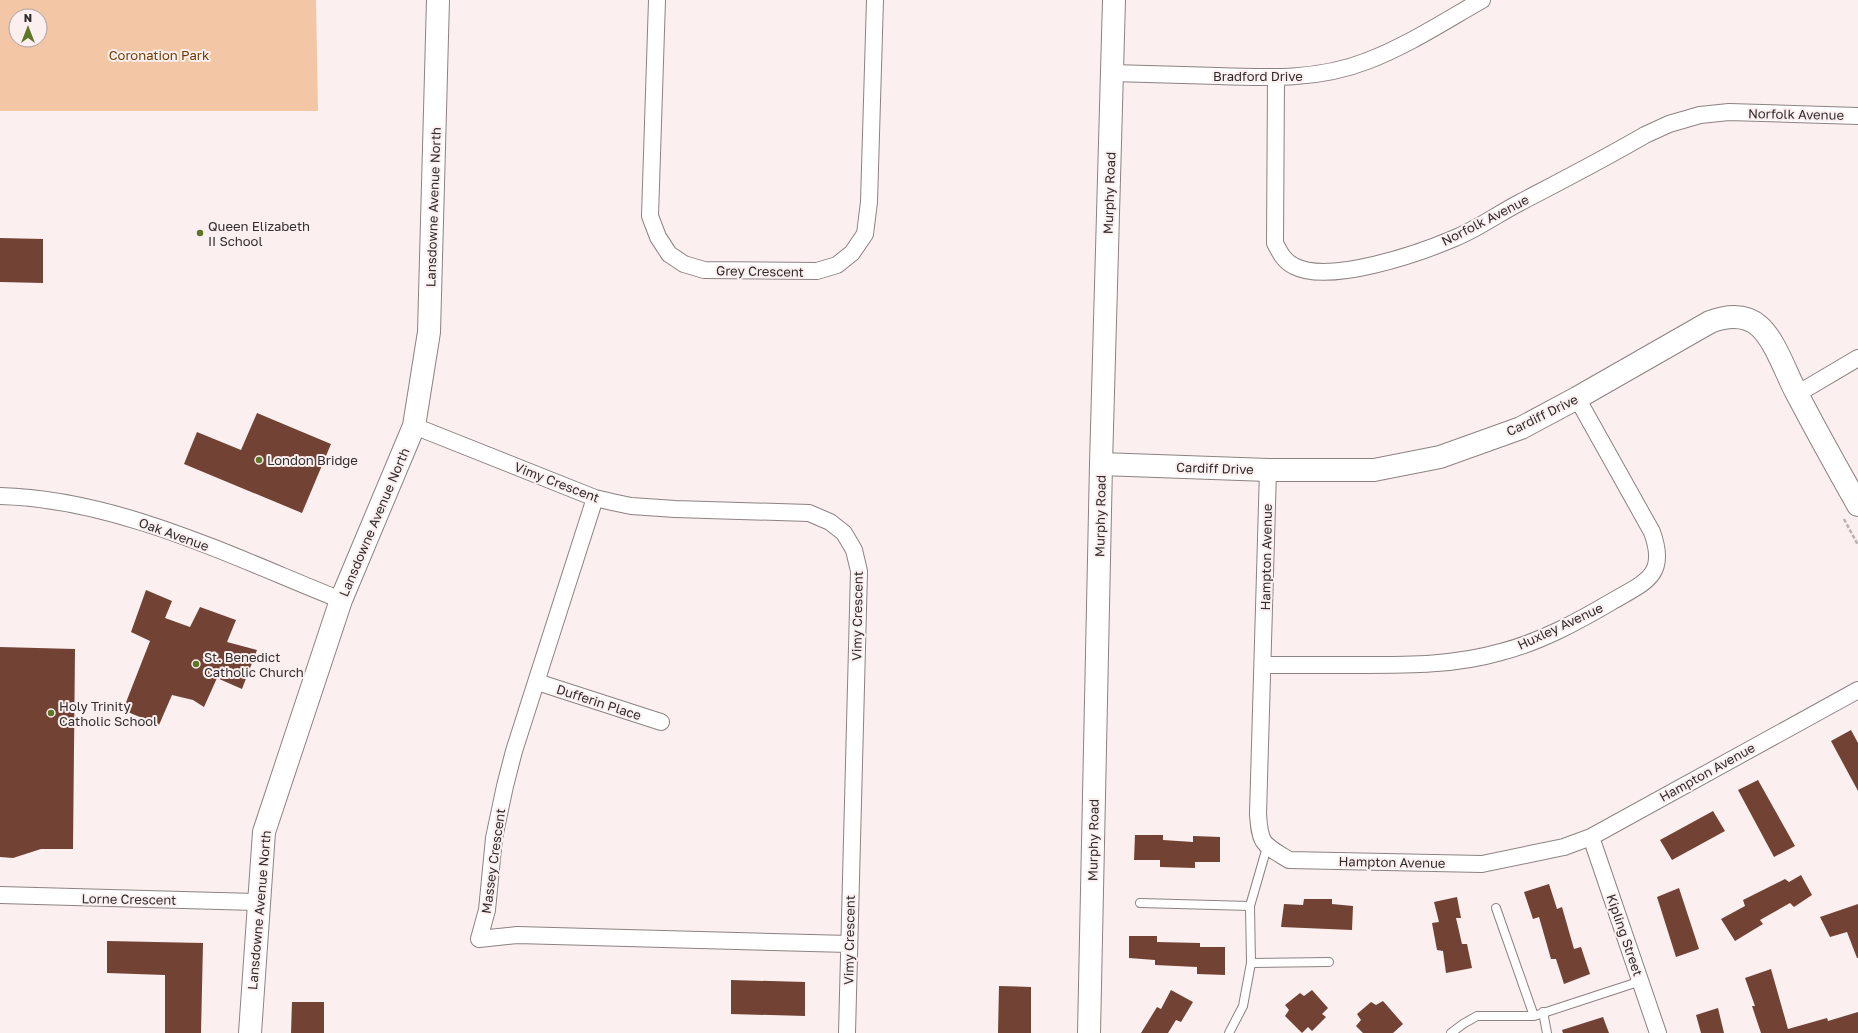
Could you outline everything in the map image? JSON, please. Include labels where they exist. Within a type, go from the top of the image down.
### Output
[{"type":"street","name":"Lansdowne Avenue North","points":[[250,1033],[264,832],[341,600],[414,426],[429,332],[438,0]]},
{"type":"street","name":"Grey Crescent","points":[[657,0],[650,216],[658,238],[669,254],[684,264],[704,270],[816,271],[837,265],[852,253],[865,234],[869,202],[875,0]]},
{"type":"street","name":"Murphy Road","points":[[1089,1033],[1101,464],[1114,0]]},
{"type":"street","name":"Bradford Drive","points":[[1112,73],[1276,78],[1307,76],[1339,70],[1367,62],[1395,49],[1482,0]]},
{"type":"street","name":"Norfolk Avenue","points":[[1276,78],[1276,243],[1282,258],[1294,266],[1313,272],[1332,271],[1364,266],[1423,250],[1457,237],[1645,135],[1669,124],[1700,115],[1729,112],[1858,116]]},
{"type":"street","name":"Cardiff Drive","points":[[1101,464],[1268,470],[1374,470],[1440,457],[1521,428],[1577,398],[1710,322],[1725,316],[1743,318],[1758,325],[1769,338],[1797,394],[1858,505]]},
{"type":"street","points":[[1797,394],[1858,358]]},
{"type":"street","name":"Huxley Avenue","points":[[1263,665],[1414,665],[1444,663],[1481,657],[1530,643],[1586,616],[1641,584],[1653,574],[1658,562],[1657,547],[1652,532],[1577,398]]},
{"type":"street","name":"Vimy Crescent","points":[[414,426],[595,498],[631,506],[809,513],[830,522],[844,533],[854,550],[859,571],[847,1033]]},
{"type":"street","name":"Hampton Avenue","points":[[1268,470],[1258,814],[1259,835],[1267,847],[1289,860],[1482,864],[1564,847],[1591,837],[1858,690]]},
{"type":"street","name":"Oak Avenue","points":[[0,496],[26,496],[91,507],[164,529],[341,600]]},
{"type":"street","name":"Massey Crescent","points":[[595,498],[514,751],[494,838],[488,910],[479,939],[517,935],[849,944]]},
{"type":"street","name":"Dufferin Place","points":[[537,682],[661,722]]},
{"type":"street","name":"Kipling Street","points":[[1591,837],[1658,1033]]},
{"type":"street","name":"Lorne Crescent","points":[[0,895],[258,902]]},
{"type":"lane","points":[[1229,1033],[1243,1006],[1251,963],[1250,906],[1267,847]]},
{"type":"lane","points":[[1140,903],[1250,906]]},
{"type":"lane","points":[[1496,908],[1534,1016]]},
{"type":"lane","points":[[1251,963],[1329,962]]},
{"type":"lane","points":[[1451,1033],[1477,1016],[1534,1016],[1641,981]]},
{"type":"lane","points":[[1543,1012],[1547,1033]]},
{"type":"green space","name":"Coronation Park","points":[[0,0],[316,0],[318,111],[0,111]]},
{"type":"building","points":[[0,238],[43,239],[43,283],[0,282]]},
{"type":"building","points":[[257,413],[331,444],[302,513],[184,464],[197,432],[241,450]]},
{"type":"building","name":"St. Benedict Catholic Church","points":[[146,590],[172,601],[165,618],[190,627],[200,607],[236,620],[227,642],[257,650],[242,689],[217,678],[204,707],[193,700],[172,695],[159,725],[123,710],[150,641],[131,632]]},
{"type":"building","points":[[0,647],[75,649],[73,849],[41,849],[13,858],[0,857]]},
{"type":"building","points":[[1851,730],[1858,743],[1858,791],[1831,741]]},
{"type":"building","points":[[1758,780],[1795,846],[1774,857],[1738,790]]},
{"type":"building","points":[[1713,811],[1725,831],[1672,860],[1660,840]]},
{"type":"building","points":[[1135,835],[1163,835],[1163,840],[1193,842],[1193,836],[1220,837],[1220,862],[1195,862],[1195,868],[1160,867],[1160,860],[1134,860]]},
{"type":"building","points":[[1801,875],[1812,895],[1794,907],[1790,903],[1760,920],[1763,924],[1735,941],[1721,919],[1745,906],[1743,900],[1785,879],[1789,882]]},
{"type":"building","points":[[1549,884],[1557,909],[1562,907],[1574,949],[1581,947],[1590,974],[1564,984],[1556,959],[1551,959],[1539,917],[1533,919],[1524,892]]},
{"type":"building","points":[[1679,888],[1699,949],[1676,957],[1657,897]]},
{"type":"building","points":[[1457,897],[1461,918],[1456,918],[1462,944],[1467,944],[1472,968],[1446,973],[1443,951],[1437,950],[1432,923],[1439,922],[1434,902]]},
{"type":"building","points":[[1304,899],[1332,899],[1332,904],[1353,906],[1352,930],[1281,927],[1284,904],[1303,905]]},
{"type":"building","points":[[1858,904],[1857,958],[1847,932],[1830,937],[1820,917]]},
{"type":"building","points":[[1129,936],[1157,936],[1157,942],[1200,943],[1200,947],[1225,947],[1225,975],[1197,974],[1197,967],[1155,965],[1155,960],[1129,958]]},
{"type":"building","points":[[107,941],[203,943],[201,1033],[165,1033],[165,975],[107,973]]},
{"type":"building","points":[[1771,969],[1788,1029],[1827,1018],[1828,1021],[1858,1012],[1858,1033],[1761,1033],[1752,1006],[1755,1006],[1745,978]]},
{"type":"building","points":[[731,980],[805,982],[805,1016],[731,1014]]},
{"type":"building","points":[[999,986],[1031,987],[1031,1033],[998,1033]]},
{"type":"building","points":[[1171,990],[1193,1002],[1181,1022],[1176,1020],[1168,1033],[1141,1033],[1157,1007],[1161,1009]]},
{"type":"building","points":[[1312,990],[1328,1008],[1322,1014],[1326,1017],[1312,1031],[1308,1027],[1302,1033],[1285,1016],[1289,1010],[1285,1005],[1300,993],[1304,996]]},
{"type":"building","points":[[1383,1001],[1403,1024],[1393,1033],[1363,1033],[1356,1026],[1361,1020],[1357,1014],[1371,1002],[1376,1005]]},
{"type":"building","points":[[292,1002],[324,1002],[324,1033],[291,1033]]},
{"type":"building","points":[[1718,1008],[1724,1033],[1701,1033],[1696,1015]]},
{"type":"building","points":[[1603,1017],[1609,1033],[1563,1033],[1562,1030]]},
{"type":"place","name":"Queen Elizabeth II School","points":[[200,233]]},
{"type":"place","name":"London Bridge","points":[[259,460]]},
{"type":"place","name":"St. Benedict Catholic Church","points":[[196,664]]},
{"type":"place","name":"Holy Trinity Catholic School","points":[[51,713]]}]
